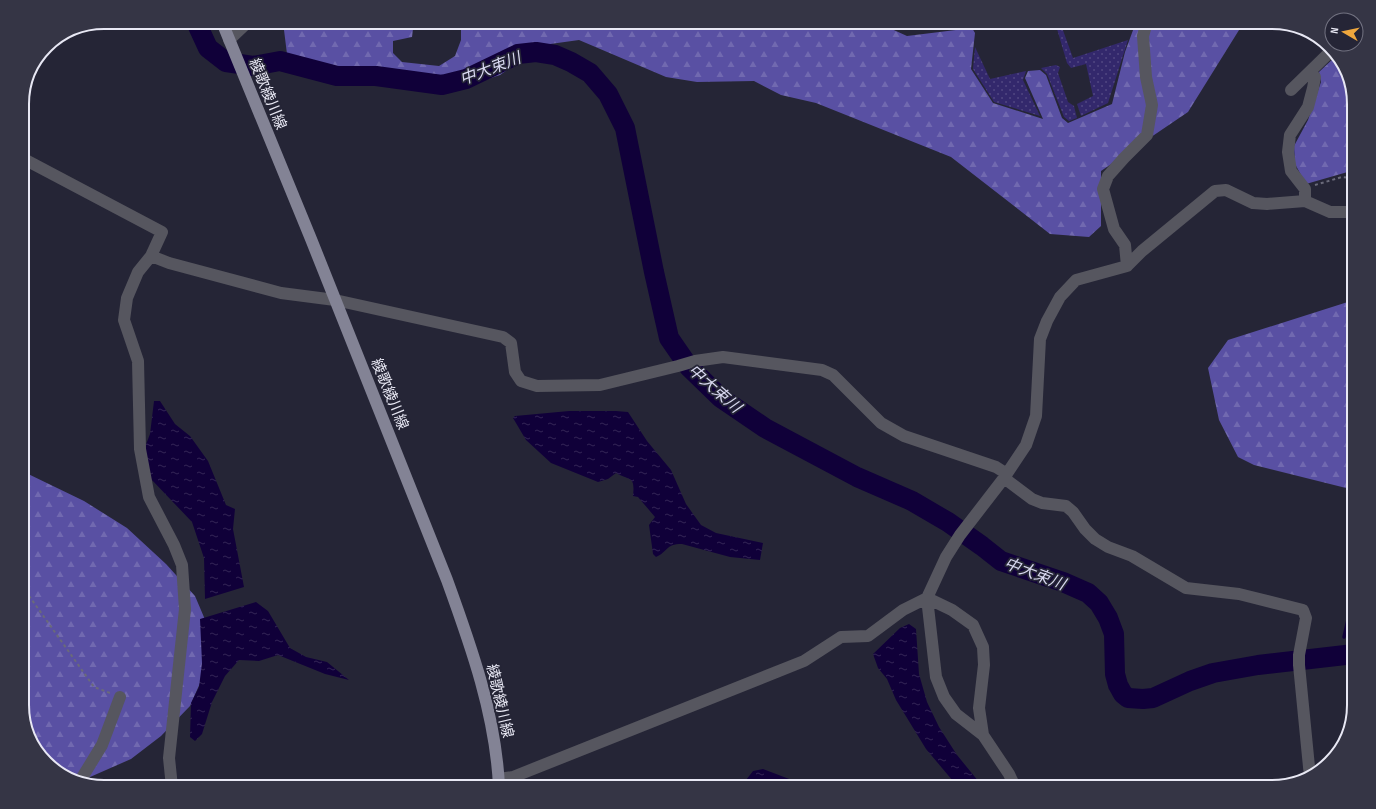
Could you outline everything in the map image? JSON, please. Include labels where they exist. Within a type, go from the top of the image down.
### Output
[{"type":"main road","name":"綾歌綾川線","points":[[225,29],[447,580],[468,638],[485,698],[499,780]]},
{"type":"street","points":[[229,40],[241,29]]},
{"type":"street","points":[[1127,266],[1125,245],[1114,229],[1103,189],[1108,176],[1146,135],[1152,105],[1146,77],[1143,36],[1145,29]]},
{"type":"street","points":[[1291,90],[1328,54]]},
{"type":"street","points":[[1310,73],[1315,78],[1308,107],[1290,135],[1288,152],[1291,171],[1305,195],[1330,212],[1347,212]]},
{"type":"street","points":[[29,162],[162,232],[151,256],[138,272],[127,298],[124,320],[138,361],[140,449],[149,497],[174,545],[182,565],[185,591],[185,609],[169,758],[171,780]]},
{"type":"street","points":[[1011,780],[983,735],[956,714],[944,697],[936,677],[927,598],[946,557],[960,535],[1005,476],[1026,445],[1036,416],[1040,339],[1047,321],[1060,297],[1076,280],[1127,266],[1142,251],[1215,191],[1226,190],[1253,203],[1267,204],[1305,195]]},
{"type":"street","points":[[151,256],[169,263],[282,293],[335,300],[503,337],[511,343],[514,372],[521,381],[537,386],[600,386],[695,361],[723,357],[822,370],[833,375],[881,423],[904,436],[996,467],[1032,499],[1042,503],[1066,506],[1073,512],[1085,529],[1096,539],[1108,547],[1132,556],[1186,588],[1239,594],[1303,610],[1306,618],[1299,660],[1309,770]]},
{"type":"street","points":[[506,780],[804,661],[841,637],[868,636],[903,610],[927,598]]},
{"type":"street","points":[[927,598],[952,610],[973,625],[983,647],[984,665],[979,708],[983,735]]},
{"type":"street","points":[[82,776],[102,745],[120,697]]},
{"type":"path","points":[[1305,195],[1342,177],[1347,177]]},
{"type":"path","points":[[29,596],[94,687],[120,697]]},
{"type":"shaded area","points":[[1057,29],[1063,29],[1073,58],[1128,40],[1108,103],[1081,116],[1077,104],[1093,96],[1086,64],[1071,68],[1067,63]]},
{"type":"shaded area","points":[[975,47],[990,79],[1026,71],[1023,80],[1040,116],[994,102],[973,69]]},
{"type":"shaded area","points":[[1056,65],[1060,67],[1058,73],[1068,102],[1074,106],[1077,118],[1069,121],[1064,117],[1047,74],[1041,68]]},
{"type":"green space","points":[[284,29],[413,29],[412,37],[393,41],[393,53],[402,62],[439,66],[455,56],[461,40],[461,29],[892,29],[907,36],[973,29],[975,33],[971,69],[993,103],[1043,119],[1025,78],[1028,71],[1040,70],[1046,75],[1062,118],[1068,123],[1112,104],[1125,52],[1133,29],[1240,29],[1188,112],[1101,171],[1101,226],[1089,237],[1050,234],[951,157],[816,103],[781,95],[754,81],[697,82],[666,77],[579,40],[543,45],[500,75],[460,88],[371,71],[336,71],[287,54]]},
{"type":"green space","points":[[1332,60],[1341,75],[1346,89],[1347,172],[1306,184],[1295,164],[1294,146],[1308,120],[1321,82],[1319,72]]},
{"type":"green space","points":[[1347,302],[1347,488],[1254,465],[1238,457],[1219,420],[1208,368],[1228,340]]},
{"type":"green space","points":[[29,474],[84,501],[127,528],[166,564],[195,596],[209,629],[208,665],[190,706],[161,736],[131,759],[88,778],[75,774],[58,764],[48,754],[42,747],[33,729],[29,710]]},
{"type":"water","points":[[154,401],[160,401],[175,424],[190,436],[208,461],[226,505],[235,509],[233,529],[244,587],[205,599],[204,558],[192,522],[151,479],[145,447],[150,434]]},
{"type":"water","points":[[569,411],[628,412],[647,441],[671,470],[686,504],[701,525],[716,533],[763,543],[760,560],[730,557],[682,544],[672,545],[656,557],[653,554],[649,525],[655,517],[638,497],[633,496],[633,485],[631,480],[616,473],[608,479],[598,482],[551,463],[526,440],[513,418],[515,416]]},
{"type":"water","points":[[256,602],[268,611],[290,648],[306,657],[327,662],[349,680],[325,674],[278,655],[259,661],[239,660],[225,676],[212,702],[202,734],[195,741],[190,737],[191,703],[199,687],[202,663],[200,619]]},
{"type":"water","points":[[909,624],[916,629],[919,674],[927,702],[939,727],[957,755],[977,780],[952,780],[926,749],[896,700],[887,679],[878,668],[873,654],[900,628]]},
{"type":"water","points":[[763,769],[792,780],[746,780],[753,771]]},
{"type":"waterway","name":"中大束川","points":[[199,29],[208,48],[226,62],[253,66],[280,61],[337,76],[376,76],[442,85],[466,79],[518,54],[536,52],[555,55],[571,62],[590,73],[608,94],[625,128],[669,338],[689,367],[721,398],[765,428],[857,477],[912,501],[948,522],[1001,561],[1063,582],[1088,593],[1099,603],[1108,618],[1114,634],[1115,674],[1118,685],[1123,694],[1128,698],[1153,698],[1190,681],[1213,673],[1258,665],[1347,655]]},
{"type":"waterway","points":[[1344,637],[1347,624]]},
{"type":"waterway","name":"中大束川","points":[[1339,657],[1340,652]]}]
